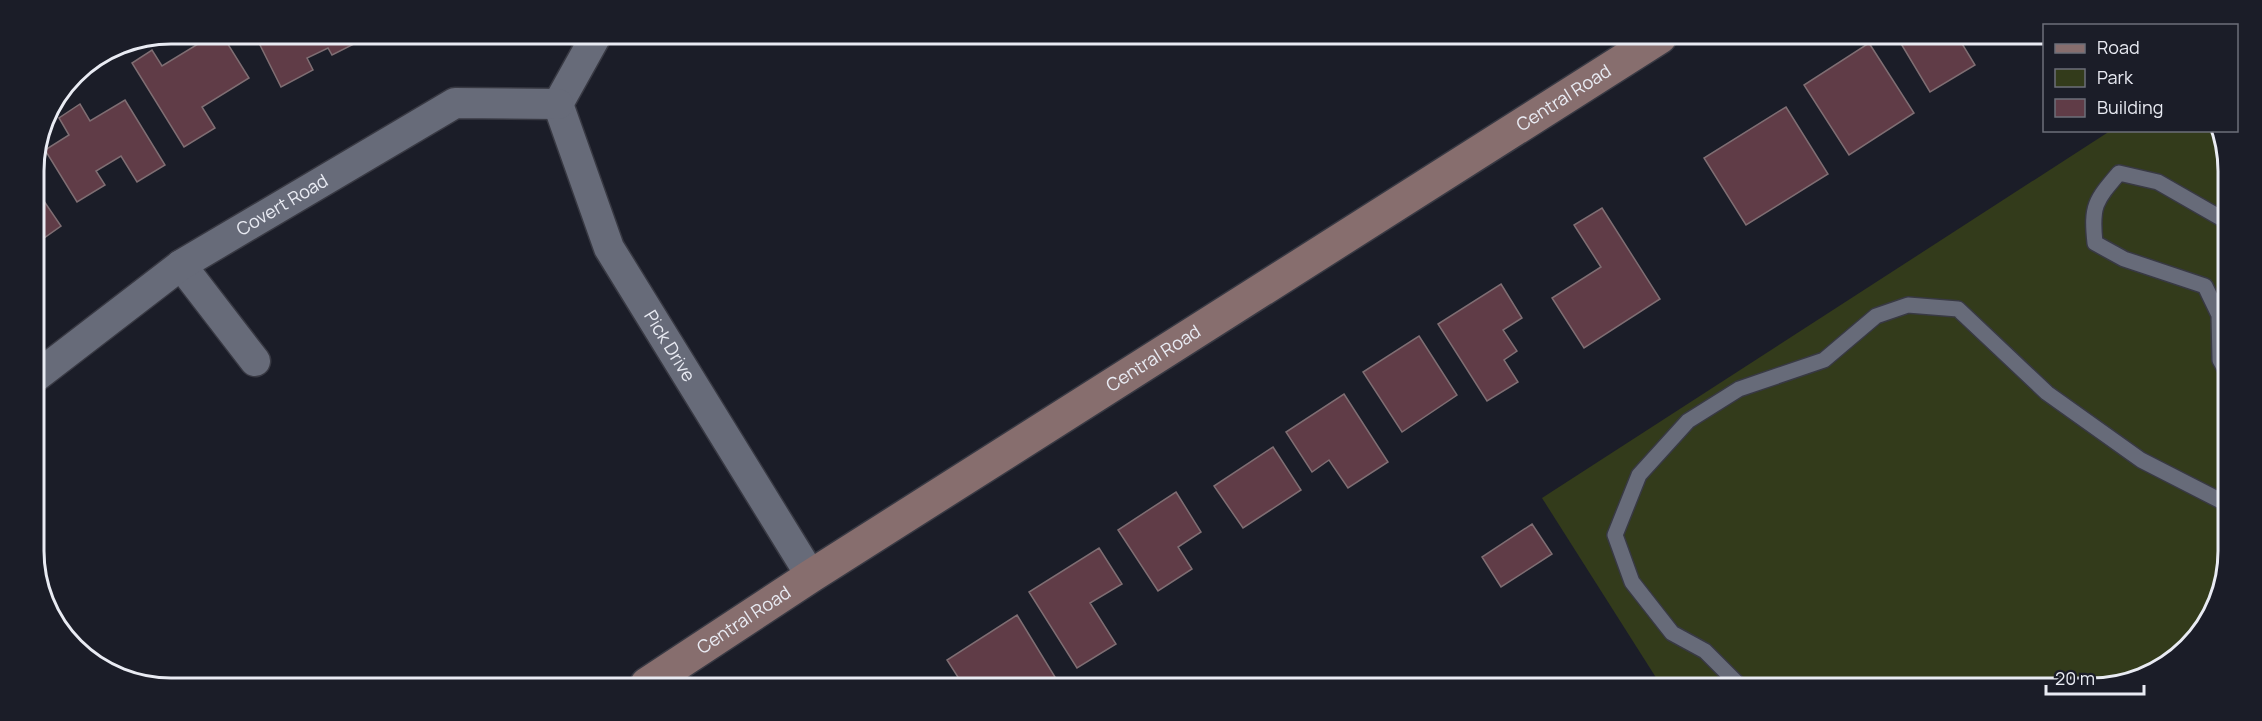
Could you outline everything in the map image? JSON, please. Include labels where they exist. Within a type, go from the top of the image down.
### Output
[{"type":"main road","name":"Central Road","points":[[656,678],[811,576],[1649,44]]},
{"type":"street","points":[[558,104],[591,44]]},
{"type":"street","name":"Covert Road","points":[[44,370],[181,266],[455,103],[558,104]]},
{"type":"street","name":"Pick Drive","points":[[558,104],[609,248],[811,576]]},
{"type":"street","points":[[181,266],[255,361]]},
{"type":"lane","points":[[2218,216],[2158,182],[2119,173],[2100,196],[2093,218],[2095,243],[2124,259],[2205,286],[2218,313]]},
{"type":"lane","points":[[1731,677],[1705,651],[1672,633],[1632,582],[1615,535],[1639,475],[1688,421],[1739,389],[1824,360],[1876,316],[1908,305],[1958,309],[2057,400],[2141,460],[2218,499]]},
{"type":"green space","points":[[2108,132],[2212,132],[2218,170],[2217,567],[2209,599],[2197,621],[2181,640],[2155,661],[2132,671],[2100,677],[1656,677],[1542,498]]},
{"type":"building","points":[[198,44],[228,44],[249,78],[202,107],[215,128],[184,147],[132,63],[152,50],[162,66]]},
{"type":"building","points":[[260,44],[354,44],[332,55],[328,48],[307,58],[313,70],[281,87]]},
{"type":"building","points":[[1870,44],[1914,113],[1849,155],[1804,85]]},
{"type":"building","points":[[1901,44],[1962,44],[1975,65],[1930,92]]},
{"type":"building","points":[[125,100],[165,165],[137,182],[121,156],[96,171],[105,185],[77,202],[46,151],[69,135],[59,118],[80,104],[90,121]]},
{"type":"building","points":[[1786,107],[1828,174],[1746,225],[1704,158]]},
{"type":"building","points":[[44,201],[61,226],[44,238]]},
{"type":"building","points":[[1602,208],[1660,299],[1584,348],[1552,298],[1601,267],[1574,225]]},
{"type":"building","points":[[1501,284],[1522,318],[1503,330],[1517,351],[1504,360],[1518,382],[1487,401],[1438,324]]},
{"type":"building","points":[[1419,336],[1457,395],[1402,432],[1363,372]]},
{"type":"building","points":[[1344,394],[1388,462],[1348,488],[1329,460],[1312,472],[1286,432]]},
{"type":"building","points":[[1273,447],[1301,490],[1243,528],[1214,486]]},
{"type":"building","points":[[1176,492],[1201,532],[1178,547],[1192,569],[1158,591],[1118,530]]},
{"type":"building","points":[[1532,524],[1552,554],[1501,587],[1482,557]]},
{"type":"building","points":[[1099,548],[1122,584],[1090,603],[1116,644],[1077,668],[1029,592]]},
{"type":"building","points":[[1017,615],[1055,677],[958,678],[947,660]]}]
